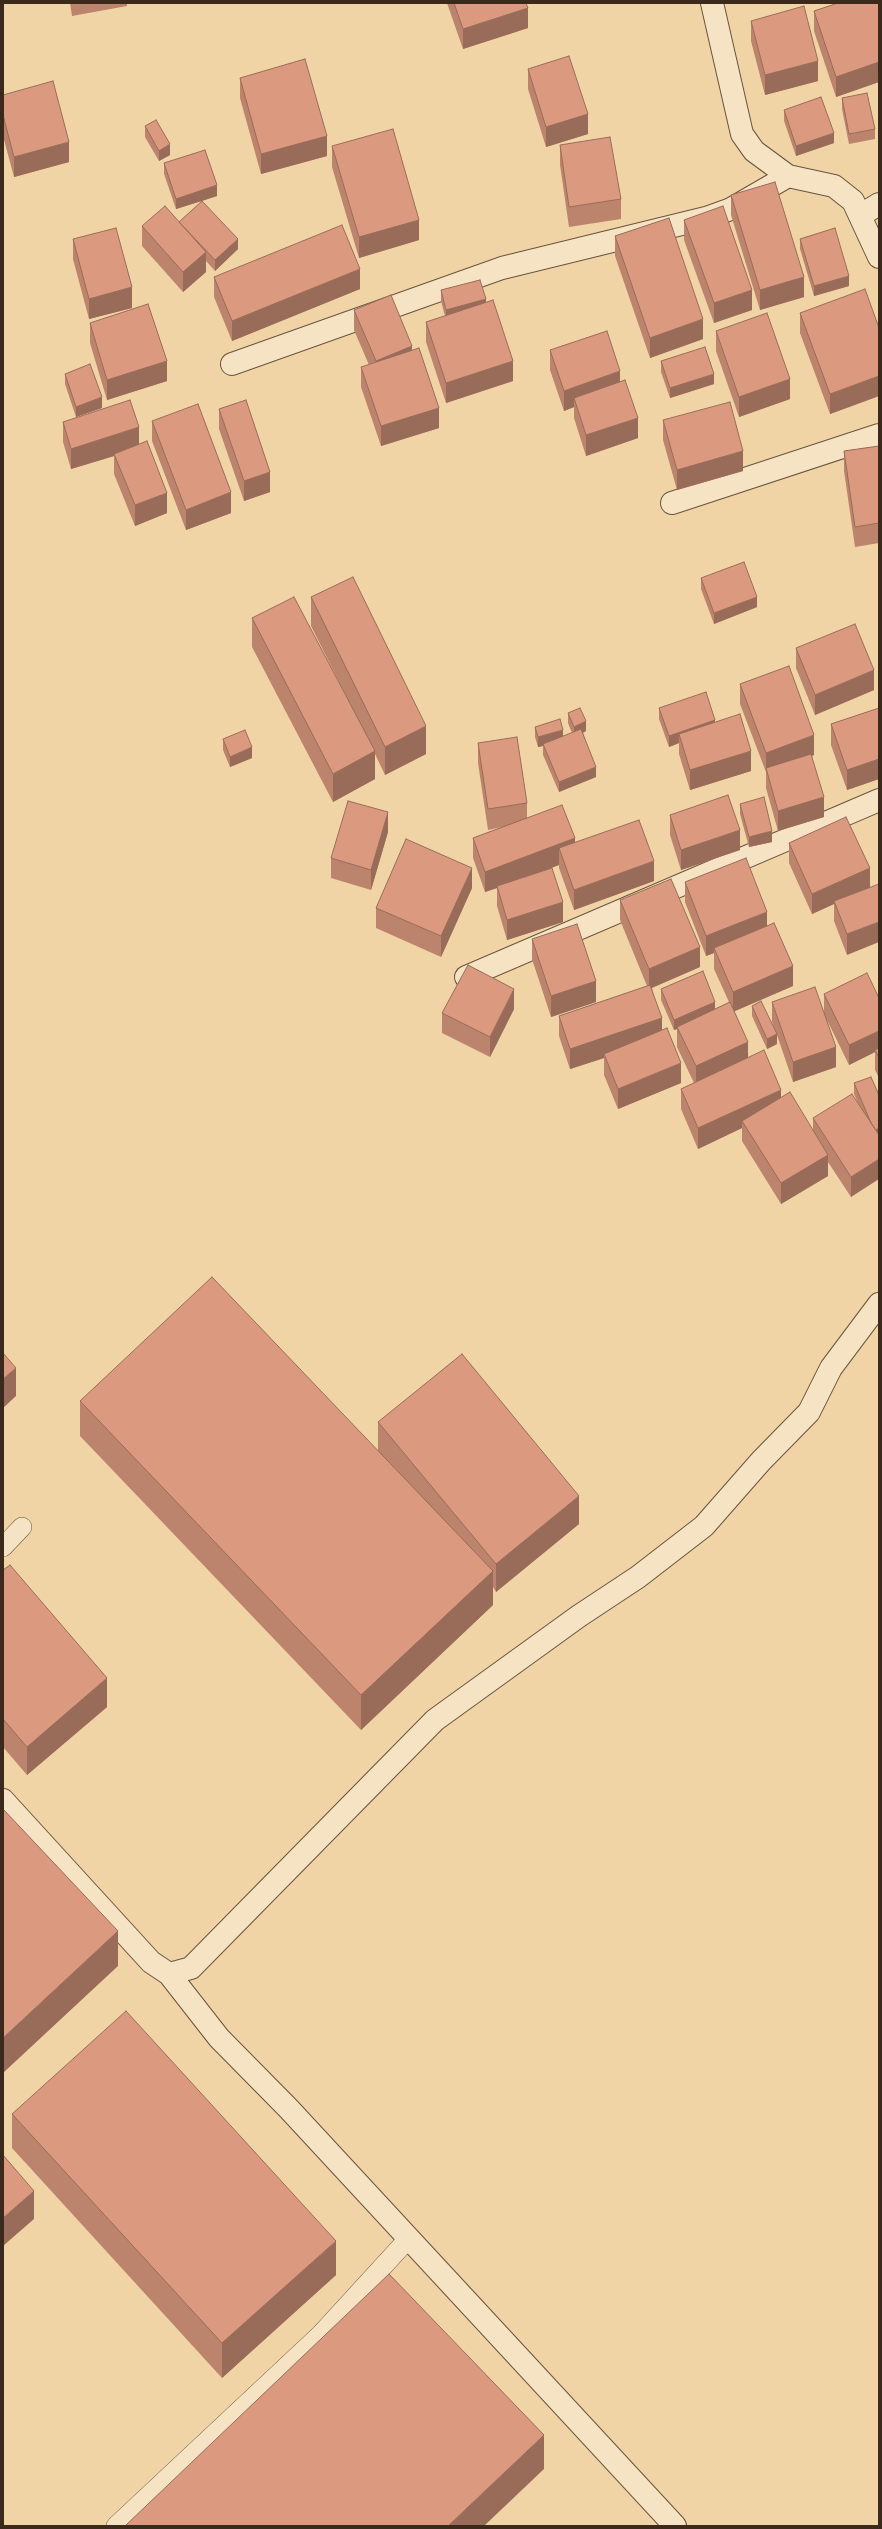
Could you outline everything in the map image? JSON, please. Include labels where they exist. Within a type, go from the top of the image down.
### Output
[{"type":"street","points":[[712,3],[742,134],[754,151],[788,176],[834,186],[870,210],[879,257]]},
{"type":"street","points":[[232,364],[502,268],[706,218],[732,209],[788,176]]},
{"type":"street","points":[[672,504],[879,434]]},
{"type":"street","points":[[466,977],[879,800]]},
{"type":"street","points":[[169,1974],[191,1968],[206,1954],[435,1720],[572,1620],[638,1577],[704,1526],[761,1461],[809,1412],[830,1368],[879,1304]]},
{"type":"street","points":[[3,1800],[151,1962],[169,1974],[219,2038],[289,2109],[408,2240],[675,2526]]},
{"type":"lane","points":[[3,1547],[22,1527]]},
{"type":"lane","points":[[116,2526],[321,2334],[408,2240]]},
{"type":"building","points":[[454,3],[526,3],[528,8],[463,29]]},
{"type":"building","points":[[838,3],[879,3],[879,62],[836,77],[814,11]]},
{"type":"building","points":[[804,6],[818,61],[765,75],[751,21]]},
{"type":"building","points":[[569,56],[588,114],[546,127],[528,69]]},
{"type":"building","points":[[305,59],[327,136],[261,154],[240,78]]},
{"type":"building","points":[[53,81],[69,142],[14,157],[3,115],[3,95]]},
{"type":"building","points":[[867,93],[875,129],[849,134],[842,98]]},
{"type":"building","points":[[821,97],[834,133],[796,146],[784,110]]},
{"type":"building","points":[[156,120],[170,144],[159,151],[145,126]]},
{"type":"building","points":[[393,129],[419,220],[359,237],[332,146]]},
{"type":"building","points":[[610,137],[621,199],[569,207],[560,145]]},
{"type":"building","points":[[205,150],[217,185],[176,199],[164,163]]},
{"type":"building","points":[[775,182],[804,277],[760,290],[731,195]]},
{"type":"building","points":[[202,201],[238,239],[215,260],[179,222]]},
{"type":"building","points":[[165,206],[206,252],[183,272],[142,226]]},
{"type":"building","points":[[723,206],[752,290],[714,303],[684,220]]},
{"type":"building","points":[[669,218],[703,319],[650,338],[615,236]]},
{"type":"building","points":[[342,225],[360,269],[232,321],[214,277]]},
{"type":"building","points":[[116,228],[132,287],[89,299],[73,239]]},
{"type":"building","points":[[835,228],[849,276],[814,286],[800,239]]},
{"type":"building","points":[[480,280],[486,299],[446,310],[441,290]]},
{"type":"building","points":[[865,289],[879,328],[879,376],[830,394],[800,313]]},
{"type":"building","points":[[391,295],[412,346],[376,361],[354,310]]},
{"type":"building","points":[[493,300],[513,361],[446,383],[426,322]]},
{"type":"building","points":[[148,304],[167,361],[107,380],[90,323]]},
{"type":"building","points":[[767,313],[790,379],[739,397],[716,331]]},
{"type":"building","points":[[607,331],[620,371],[564,391],[550,350]]},
{"type":"building","points":[[705,347],[714,374],[670,388],[661,361]]},
{"type":"building","points":[[419,348],[439,408],[381,426],[361,367]]},
{"type":"building","points":[[90,364],[102,397],[76,407],[65,374]]},
{"type":"building","points":[[625,380],[638,418],[586,435],[574,398]]},
{"type":"building","points":[[130,400],[139,427],[71,449],[63,422]]},
{"type":"building","points":[[246,400],[270,472],[244,481],[219,409]]},
{"type":"building","points":[[730,402],[743,451],[677,470],[663,420]]},
{"type":"building","points":[[198,404],[231,492],[186,510],[152,421]]},
{"type":"building","points":[[147,441],[167,493],[135,505],[114,454]]},
{"type":"building","points":[[879,446],[879,523],[855,527],[844,451]]},
{"type":"building","points":[[744,562],[757,597],[714,613],[701,578]]},
{"type":"building","points":[[353,577],[426,726],[385,747],[311,597]]},
{"type":"building","points":[[294,597],[375,751],[333,774],[252,618]]},
{"type":"building","points":[[855,624],[874,670],[815,695],[796,648]]},
{"type":"building","points":[[789,666],[814,735],[766,753],[740,684]]},
{"type":"building","points":[[706,692],[715,720],[669,736],[659,708]]},
{"type":"building","points":[[580,708],[586,721],[574,727],[568,713]]},
{"type":"building","points":[[879,708],[879,759],[847,770],[831,724]]},
{"type":"building","points":[[740,714],[751,751],[690,770],[679,734]]},
{"type":"building","points":[[560,719],[563,730],[538,737],[535,727]]},
{"type":"building","points":[[581,729],[596,767],[559,782],[543,744]]},
{"type":"building","points":[[245,730],[252,747],[230,757],[223,739]]},
{"type":"building","points":[[517,737],[527,803],[488,809],[478,743]]},
{"type":"building","points":[[811,754],[824,797],[778,811],[766,768]]},
{"type":"building","points":[[728,795],[740,830],[681,850],[670,815]]},
{"type":"building","points":[[764,797],[772,831],[749,837],[740,804]]},
{"type":"building","points":[[348,801],[388,812],[371,870],[331,858]]},
{"type":"building","points":[[562,805],[575,838],[485,872],[473,838]]},
{"type":"building","points":[[846,817],[870,868],[812,894],[789,843]]},
{"type":"building","points":[[639,820],[654,861],[574,890],[559,848]]},
{"type":"building","points":[[406,839],[472,868],[441,936],[376,908]]},
{"type":"building","points":[[746,858],[767,912],[706,936],[685,882]]},
{"type":"building","points":[[552,868],[563,902],[507,920],[497,886]]},
{"type":"building","points":[[671,879],[700,947],[649,969],[620,900]]},
{"type":"building","points":[[879,884],[879,922],[847,934],[834,901]]},
{"type":"building","points":[[774,923],[793,966],[733,992],[714,948]]},
{"type":"building","points":[[577,924],[596,981],[551,996],[532,939]]},
{"type":"building","points":[[468,965],[514,989],[490,1037],[442,1013]]},
{"type":"building","points":[[703,971],[715,1002],[674,1020],[661,989]]},
{"type":"building","points":[[867,973],[879,998],[879,1031],[849,1045],[824,994]]},
{"type":"building","points":[[650,985],[662,1018],[570,1049],[559,1016]]},
{"type":"building","points":[[815,987],[836,1047],[793,1062],[772,1002]]},
{"type":"building","points":[[761,1001],[777,1034],[767,1039],[752,1006]]},
{"type":"building","points":[[730,1002],[748,1042],[696,1066],[677,1027]]},
{"type":"building","points":[[667,1028],[681,1063],[618,1089],[604,1054]]},
{"type":"building","points":[[879,1048],[879,1057],[875,1050]]},
{"type":"building","points":[[764,1050],[781,1090],[698,1128],[681,1089]]},
{"type":"building","points":[[871,1077],[879,1095],[879,1128],[876,1130],[871,1123],[854,1083]]},
{"type":"building","points":[[790,1092],[828,1155],[781,1183],[742,1121]]},
{"type":"building","points":[[852,1094],[879,1135],[879,1159],[851,1177],[813,1118]]},
{"type":"building","points":[[212,1277],[493,1571],[361,1695],[80,1401]]},
{"type":"building","points":[[3,1353],[16,1368],[3,1379]]},
{"type":"building","points":[[462,1354],[579,1496],[496,1564],[378,1422]]},
{"type":"building","points":[[10,1565],[107,1678],[27,1747],[3,1719],[3,1570]]},
{"type":"building","points":[[3,1809],[118,1931],[3,2038]]},
{"type":"building","points":[[126,2011],[336,2241],[222,2343],[12,2114]]},
{"type":"building","points":[[3,2155],[34,2191],[3,2218]]},
{"type":"building","points":[[389,2274],[544,2435],[448,2526],[125,2526]]}]
